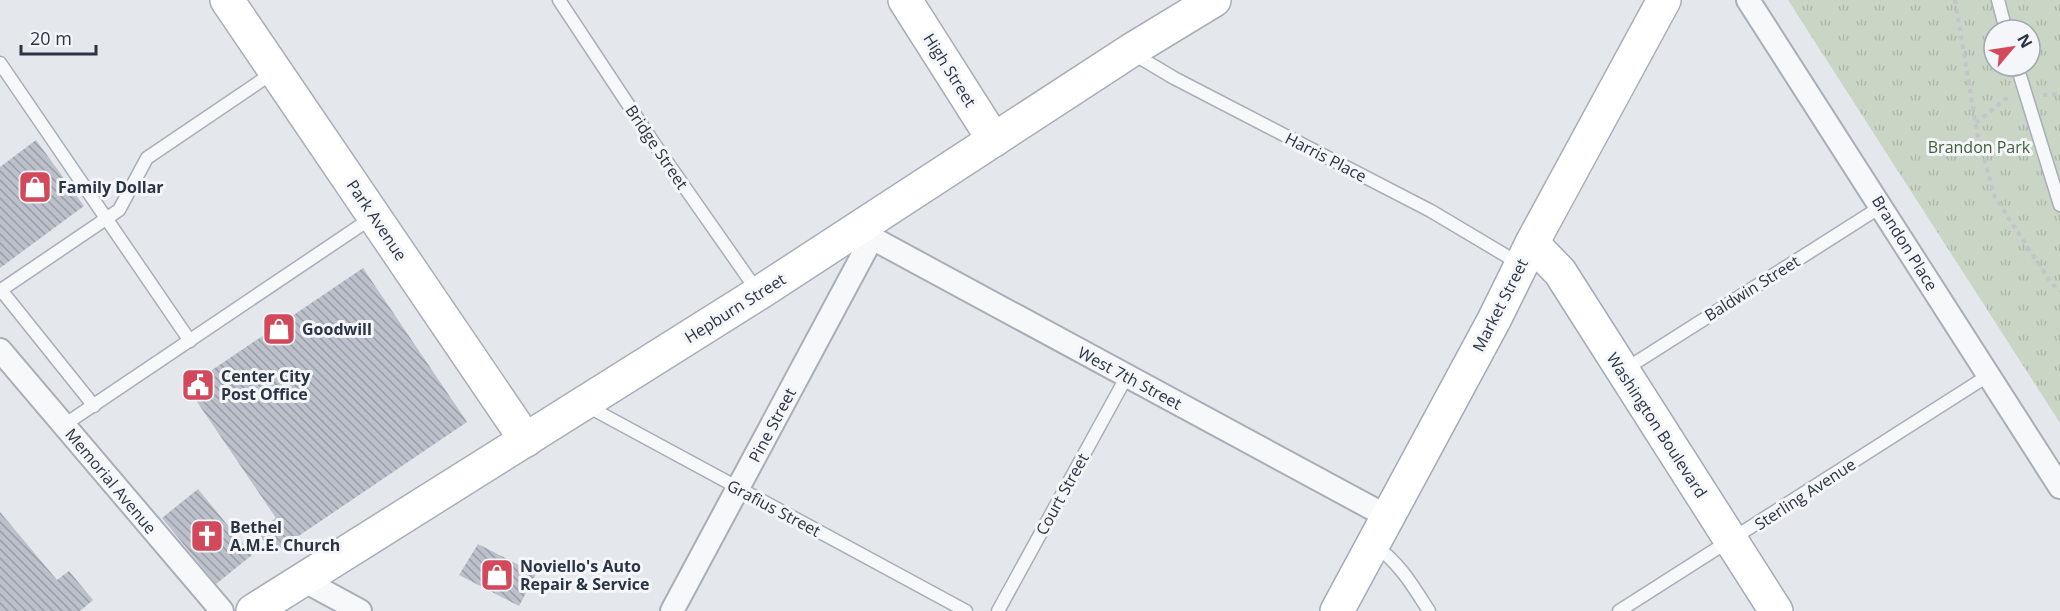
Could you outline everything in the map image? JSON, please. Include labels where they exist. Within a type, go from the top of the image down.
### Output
[{"type":"main road","name":"Park Avenue","points":[[227,0],[526,440]]},
{"type":"main road","name":"High Street","points":[[905,0],[994,140]]},
{"type":"main road","name":"Hepburn Street","points":[[253,611],[759,293],[868,232],[994,140],[1130,51],[1214,0]]},
{"type":"main road","name":"Market Street","points":[[1337,611],[1664,0]]},
{"type":"main road","name":"Washington Boulevard","points":[[1527,254],[1560,272],[1776,611]]},
{"type":"street","name":"Brandon Place","points":[[1748,0],[2060,487]]},
{"type":"street","name":"West 7th Street","points":[[868,232],[1127,376],[1380,531]]},
{"type":"street","name":"Pine Street","points":[[672,611],[738,488],[868,232]]},
{"type":"street","name":"Memorial Avenue","points":[[0,350],[222,611]]},
{"type":"street","points":[[303,580],[352,609]]},
{"type":"lane","name":"Bridge Street","points":[[559,0],[653,142],[759,293]]},
{"type":"lane","points":[[1998,0],[2003,18]]},
{"type":"lane","name":"Harris Place","points":[[1130,51],[1174,78],[1431,211],[1527,254]]},
{"type":"lane","points":[[0,63],[190,341]]},
{"type":"lane","points":[[94,406],[1,290],[119,210],[147,159],[275,71]]},
{"type":"lane","points":[[2021,78],[2060,205]]},
{"type":"lane","name":"Baldwin Street","points":[[1623,371],[1882,206]]},
{"type":"lane","points":[[64,425],[374,216]]},
{"type":"lane","name":"Sterling Avenue","points":[[1619,611],[1989,375]]},
{"type":"lane","name":"Court Street","points":[[998,611],[1127,376]]},
{"type":"lane","name":"Grafius Street","points":[[583,404],[966,611]]},
{"type":"lane","points":[[1380,531],[1388,554],[1404,572],[1429,611]]},
{"type":"path","points":[[1955,0],[1978,138],[1995,197],[2051,283],[2060,291]]},
{"type":"green space","name":"Brandon Park","points":[[1788,0],[2060,0],[2060,423]]},
{"type":"building","name":"Family Dollar","points":[[36,140],[84,206],[0,268],[0,167]]},
{"type":"building","points":[[363,268],[467,422],[272,554],[257,531],[276,518],[187,387]]},
{"type":"building","name":"Bethel A.M.E. Church","points":[[198,489],[252,555],[216,584],[162,518]]},
{"type":"building","points":[[0,512],[57,580],[69,571],[93,600],[80,611],[0,611]]},
{"type":"building","name":"Noviello's Auto Repair & Service","points":[[478,544],[536,574],[519,606],[459,575]]},
{"type":"place","name":"Family Dollar","points":[[35,187]]},
{"type":"place","name":"Goodwill","points":[[279,329]]},
{"type":"place","name":"Center City Post Office","points":[[198,385]]},
{"type":"place","name":"Bethel A.M.E. Church","points":[[207,536]]},
{"type":"place","name":"Noviello's Auto Repair & Service","points":[[497,575]]}]
